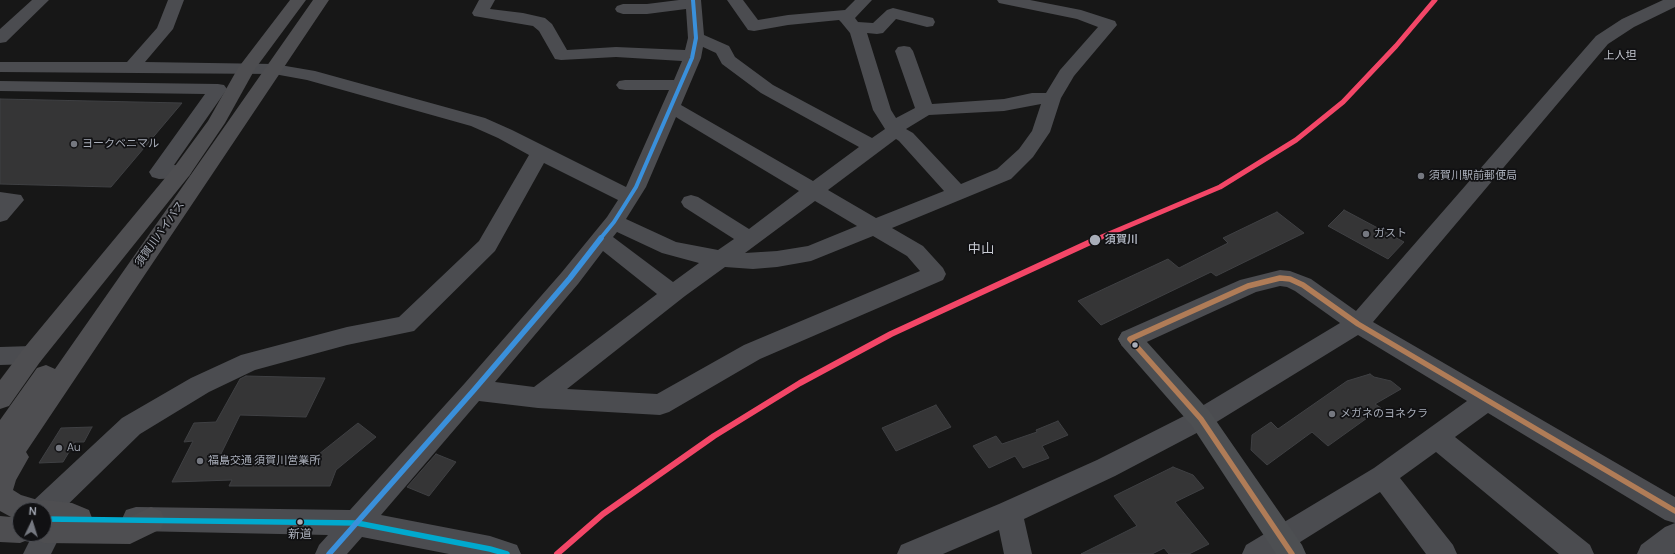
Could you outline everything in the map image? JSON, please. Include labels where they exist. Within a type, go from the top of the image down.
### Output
[{"type":"highway","name":"須賀川バイパス","points":[[0,399],[32,355],[182,171],[216,123],[247,68],[298,0]]},
{"type":"highway","name":"須賀川バイパス","points":[[0,468],[321,0]]},
{"type":"highway","points":[[0,440],[45,376],[83,346]]},
{"type":"highway","points":[[12,504],[3,498],[0,490],[4,476],[48,411],[67,370]]},
{"type":"highway","points":[[52,521],[130,530],[151,520]]},
{"type":"highway","points":[[0,529],[12,530]]},
{"type":"main road","points":[[1130,339],[1201,419],[1287,547]]},
{"type":"street","points":[[0,38],[41,0]]},
{"type":"street","points":[[132,67],[165,29],[176,0]]},
{"type":"street","points":[[487,0],[480,12],[523,18],[539,22],[546,28],[562,55],[694,47],[723,50],[728,60],[767,89],[873,146]]},
{"type":"street","points":[[735,0],[754,26],[788,20],[844,15],[858,32],[882,110],[895,131],[906,137],[958,193]]},
{"type":"street","points":[[850,22],[864,0]]},
{"type":"street","points":[[607,231],[670,248],[722,259],[753,261],[777,259],[811,254],[1004,174],[1026,153],[1041,132],[1052,98],[1066,74],[1109,25],[1081,15],[1005,0]]},
{"type":"street","points":[[329,554],[474,390],[607,231],[636,187],[671,108],[694,47],[693,1],[647,9],[623,9]]},
{"type":"street","points":[[911,554],[1106,468],[1201,419],[1358,324],[1602,40],[1628,23],[1672,3]]},
{"type":"street","points":[[850,22],[878,29],[894,13],[927,22]]},
{"type":"street","points":[[904,51],[926,110]]},
{"type":"street","points":[[0,67],[247,68],[274,69],[309,75],[478,122],[506,134],[540,154],[629,197]]},
{"type":"street","points":[[137,88],[155,67]]},
{"type":"street","points":[[625,85],[680,85]]},
{"type":"street","points":[[0,86],[218,89],[159,172],[182,171]]},
{"type":"street","points":[[538,398],[673,294],[749,240],[895,131],[901,123],[926,110],[1004,105],[1032,99],[1052,98]]},
{"type":"street","points":[[474,390],[538,398],[660,405],[752,352],[935,274],[915,251],[686,115],[671,108]]},
{"type":"street","points":[[194,123],[216,123]]},
{"type":"street","points":[[52,512],[131,426],[200,385],[249,362],[347,336],[406,325],[487,246],[540,154]]},
{"type":"street","points":[[0,200],[14,200],[0,215]]},
{"type":"street","points":[[691,202],[749,240]]},
{"type":"street","points":[[607,231],[673,294]]},
{"type":"street","points":[[1130,339],[1248,286],[1280,278],[1290,280],[1303,285],[1358,324],[1486,401],[1675,511]]},
{"type":"street","points":[[0,356],[32,355]]},
{"type":"street","points":[[1256,554],[1287,547],[1486,401]]},
{"type":"street","points":[[1436,437],[1580,554]]},
{"type":"street","points":[[1383,476],[1443,554]]},
{"type":"street","points":[[1009,512],[1018,554]]},
{"type":"street","points":[[0,519],[12,519]]},
{"type":"street","points":[[52,520],[357,523],[499,551]]},
{"type":"street","points":[[1650,554],[1675,536]]},
{"type":"street","points":[[36,554],[39,542]]},
{"type":"building","name":"ヨークベニマル","points":[[0,99],[182,103],[111,187],[0,184]]},
{"type":"building","name":"ガスト","points":[[1344,210],[1404,242],[1388,259],[1328,226]]},
{"type":"building","points":[[1277,212],[1304,233],[1216,276],[1211,272],[1101,325],[1078,301],[1168,259],[1179,268],[1228,243],[1223,238]]},
{"type":"building","points":[[1370,374],[1374,377],[1391,381],[1401,389],[1375,404],[1381,408],[1328,446],[1312,432],[1267,465],[1251,450],[1252,435],[1271,422],[1278,429],[1347,381]]},
{"type":"building","points":[[246,376],[325,378],[306,417],[240,415],[219,458],[314,458],[358,423],[376,437],[336,470],[330,486],[229,486],[232,480],[172,482],[193,441],[184,442],[194,423],[216,422],[240,379]]},
{"type":"building","points":[[936,405],[951,427],[896,451],[882,428]]},
{"type":"building","points":[[1058,421],[1068,435],[1042,446],[1049,458],[1023,468],[1015,456],[989,468],[973,446],[996,436],[1002,444],[1037,432],[1036,430]]},
{"type":"building","points":[[92,427],[84,442],[75,442],[63,462],[39,463],[61,428]]},
{"type":"building","points":[[436,454],[456,462],[429,496],[407,487]]},
{"type":"building","points":[[1173,467],[1193,475],[1204,488],[1175,502],[1209,544],[1189,554],[1169,554],[1164,548],[1152,554],[1081,554],[1137,526],[1114,496]]},
{"type":"transit line","points":[[329,554],[474,390],[570,278],[614,222],[636,187],[692,58],[696,38],[693,0]]},
{"type":"transit line","points":[[557,554],[603,514],[714,436],[800,383],[891,334],[1095,240],[1220,187],[1296,140],[1343,102],[1396,46],[1435,0]]},
{"type":"transit line","points":[[1292,554],[1201,419],[1130,339],[1248,286],[1280,278],[1290,279],[1303,285],[1358,324],[1675,511]]},
{"type":"transit line","points":[[52,519],[357,523],[490,549],[507,554]]},
{"type":"place","name":"ヨークベニマル","points":[[74,144]]},
{"type":"place","name":"須賀川駅前郵便局","points":[[1421,176]]},
{"type":"place","name":"ガスト","points":[[1366,234]]},
{"type":"place","name":"須賀川","points":[[1095,240]]},
{"type":"place","name":"メガネのヨネクラ","points":[[1332,414]]},
{"type":"place","name":"Au","points":[[59,448]]},
{"type":"place","name":"福島交通 須賀川営業所","points":[[200,461]]},
{"type":"place","name":"新道","points":[[300,522]]},
{"type":"district","name":"上人坦","points":[[1620,56]]},
{"type":"district","name":"中山","points":[[981,249]]}]
